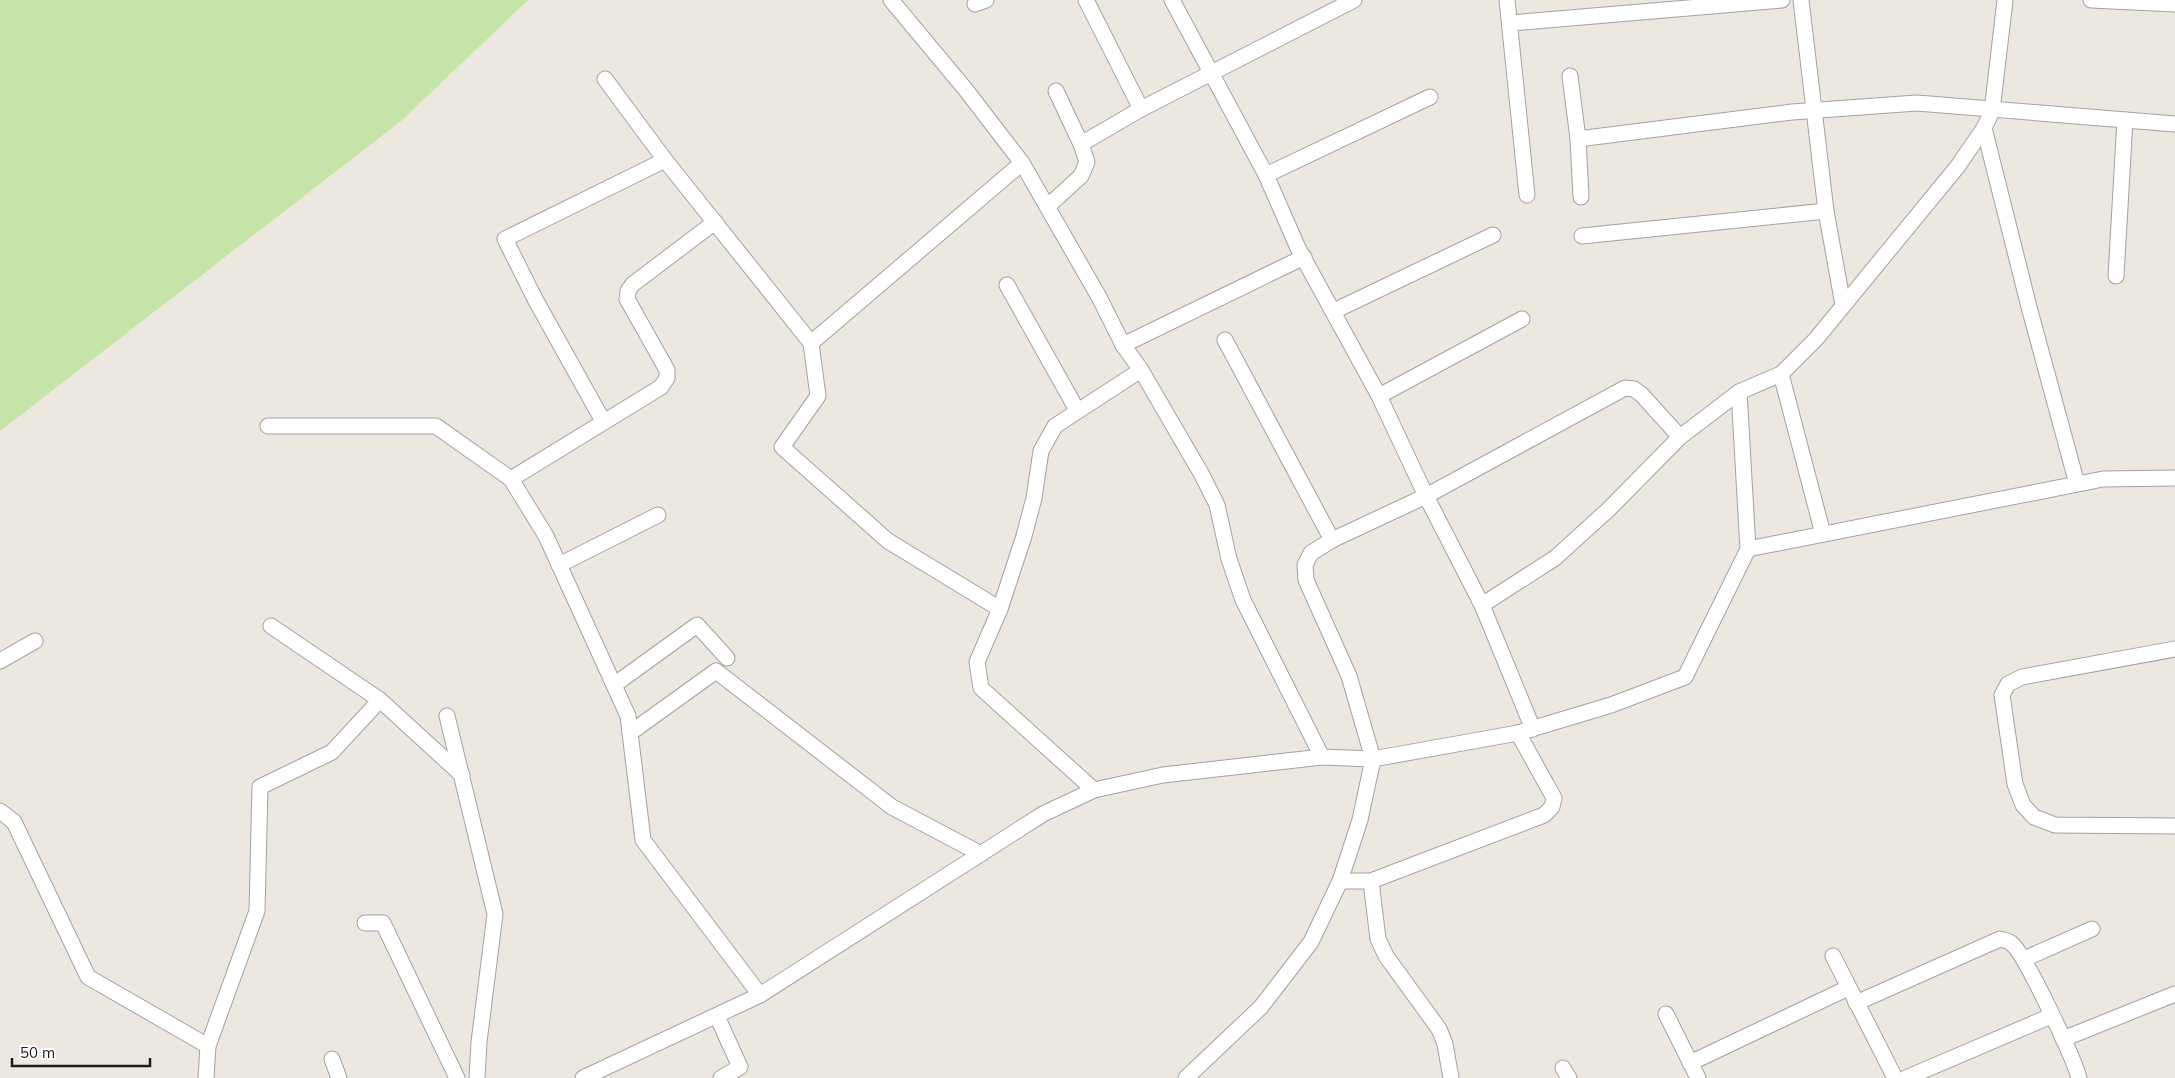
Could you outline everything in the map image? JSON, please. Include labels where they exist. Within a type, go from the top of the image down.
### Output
[{"type":"street","points":[[890,0],[966,90],[1022,163],[1048,206],[1124,345],[1141,370],[1217,505],[1229,559],[1243,600],[1322,757]]},
{"type":"street","points":[[1086,0],[1141,108]]},
{"type":"street","points":[[1172,0],[1266,175],[1291,233],[1379,396],[1426,496],[1482,605],[1533,729]]},
{"type":"street","points":[[1081,144],[1141,108],[1354,0]]},
{"type":"street","points":[[1507,0],[1511,23],[1527,195]]},
{"type":"street","points":[[1511,23],[1782,0]]},
{"type":"street","points":[[1801,0],[1826,212],[1842,305]]},
{"type":"street","points":[[1482,605],[1555,558],[1609,509],[1680,437],[1738,392],[1781,374],[1816,339],[1958,166],[1984,128],[1992,111],[2005,0]]},
{"type":"street","points":[[2090,0],[2175,4]]},
{"type":"street","points":[[1570,76],[1578,139],[1581,197]]},
{"type":"street","points":[[605,79],[665,160],[811,343],[818,396],[782,447],[888,541],[1000,609]]},
{"type":"street","points":[[1048,206],[1081,176],[1087,162],[1081,144],[1056,91]]},
{"type":"street","points":[[1266,175],[1430,97]]},
{"type":"street","points":[[1578,139],[1815,109],[1917,103],[1992,111],[2175,124]]},
{"type":"street","points":[[2116,276],[2126,120]]},
{"type":"street","points":[[1984,128],[2028,307],[2077,484]]},
{"type":"street","points":[[603,422],[535,299],[505,239],[665,160]]},
{"type":"street","points":[[811,343],[1022,163]]},
{"type":"street","points":[[1582,236],[1826,212]]},
{"type":"street","points":[[511,479],[661,386],[667,378],[667,370],[627,299],[628,291],[633,284],[715,222]]},
{"type":"street","points":[[1334,311],[1493,235]]},
{"type":"street","points":[[1124,345],[1301,252]]},
{"type":"street","points":[[1007,285],[1076,410]]},
{"type":"street","points":[[1379,396],[1522,319]]},
{"type":"street","points":[[1226,340],[1332,540]]},
{"type":"street","points":[[1094,790],[981,688],[978,662],[1000,609],[1034,498],[1041,451],[1054,426],[1076,410],[1141,370]]},
{"type":"street","points":[[1781,374],[1823,534]]},
{"type":"street","points":[[1186,1078],[1261,1007],[1311,942],[1340,881],[1360,820],[1373,759],[1349,676],[1306,580],[1305,565],[1311,554],[1332,540],[1426,496],[1624,388],[1634,390],[1642,395],[1680,437]]},
{"type":"street","points":[[583,1078],[760,995],[1042,814],[1094,790],[1163,775],[1322,757],[1373,759],[1518,733],[1611,706],[1685,677],[1748,549],[1738,392]]},
{"type":"street","points":[[268,426],[436,426],[511,479],[546,536],[628,716],[643,840],[760,995]]},
{"type":"street","points":[[1748,549],[2103,479],[2175,478]]},
{"type":"street","points":[[559,565],[658,515]]},
{"type":"street","points":[[614,685],[697,624],[727,658]]},
{"type":"street","points":[[271,626],[380,700],[462,776]]},
{"type":"street","points":[[0,661],[35,641]]},
{"type":"street","points":[[2175,649],[2022,677],[2008,684],[2002,695],[2015,784],[2023,805],[2034,817],[2055,824],[2175,827]]},
{"type":"street","points":[[630,733],[716,672],[892,807],[981,854]]},
{"type":"street","points":[[206,1078],[208,1046],[257,911],[260,787],[332,752],[380,700]]},
{"type":"street","points":[[447,716],[495,914],[479,1042],[477,1078]]},
{"type":"street","points":[[1340,881],[1371,881],[1544,816],[1552,807],[1554,798],[1518,733]]},
{"type":"street","points":[[0,810],[14,822],[88,977],[208,1046]]},
{"type":"street","points":[[1371,881],[1378,940],[1386,956],[1440,1029],[1445,1044],[1451,1078]]},
{"type":"street","points":[[364,924],[383,923],[457,1078]]},
{"type":"street","points":[[2024,959],[2092,929]]},
{"type":"street","points":[[1856,1002],[2000,938],[2011,942],[2024,959],[2063,1039],[2079,1078]]},
{"type":"street","points":[[1834,956],[1848,988],[1895,1078]]},
{"type":"street","points":[[1690,1063],[1848,988]]},
{"type":"street","points":[[2063,1039],[2175,994]]},
{"type":"street","points":[[1666,1014],[1698,1078]]},
{"type":"street","points":[[717,1016],[740,1067],[721,1078]]},
{"type":"street","points":[[1906,1078],[2051,1016]]},
{"type":"street","points":[[332,1059],[339,1078]]},
{"type":"green space","points":[[0,0],[528,0],[401,121],[0,431]]}]
